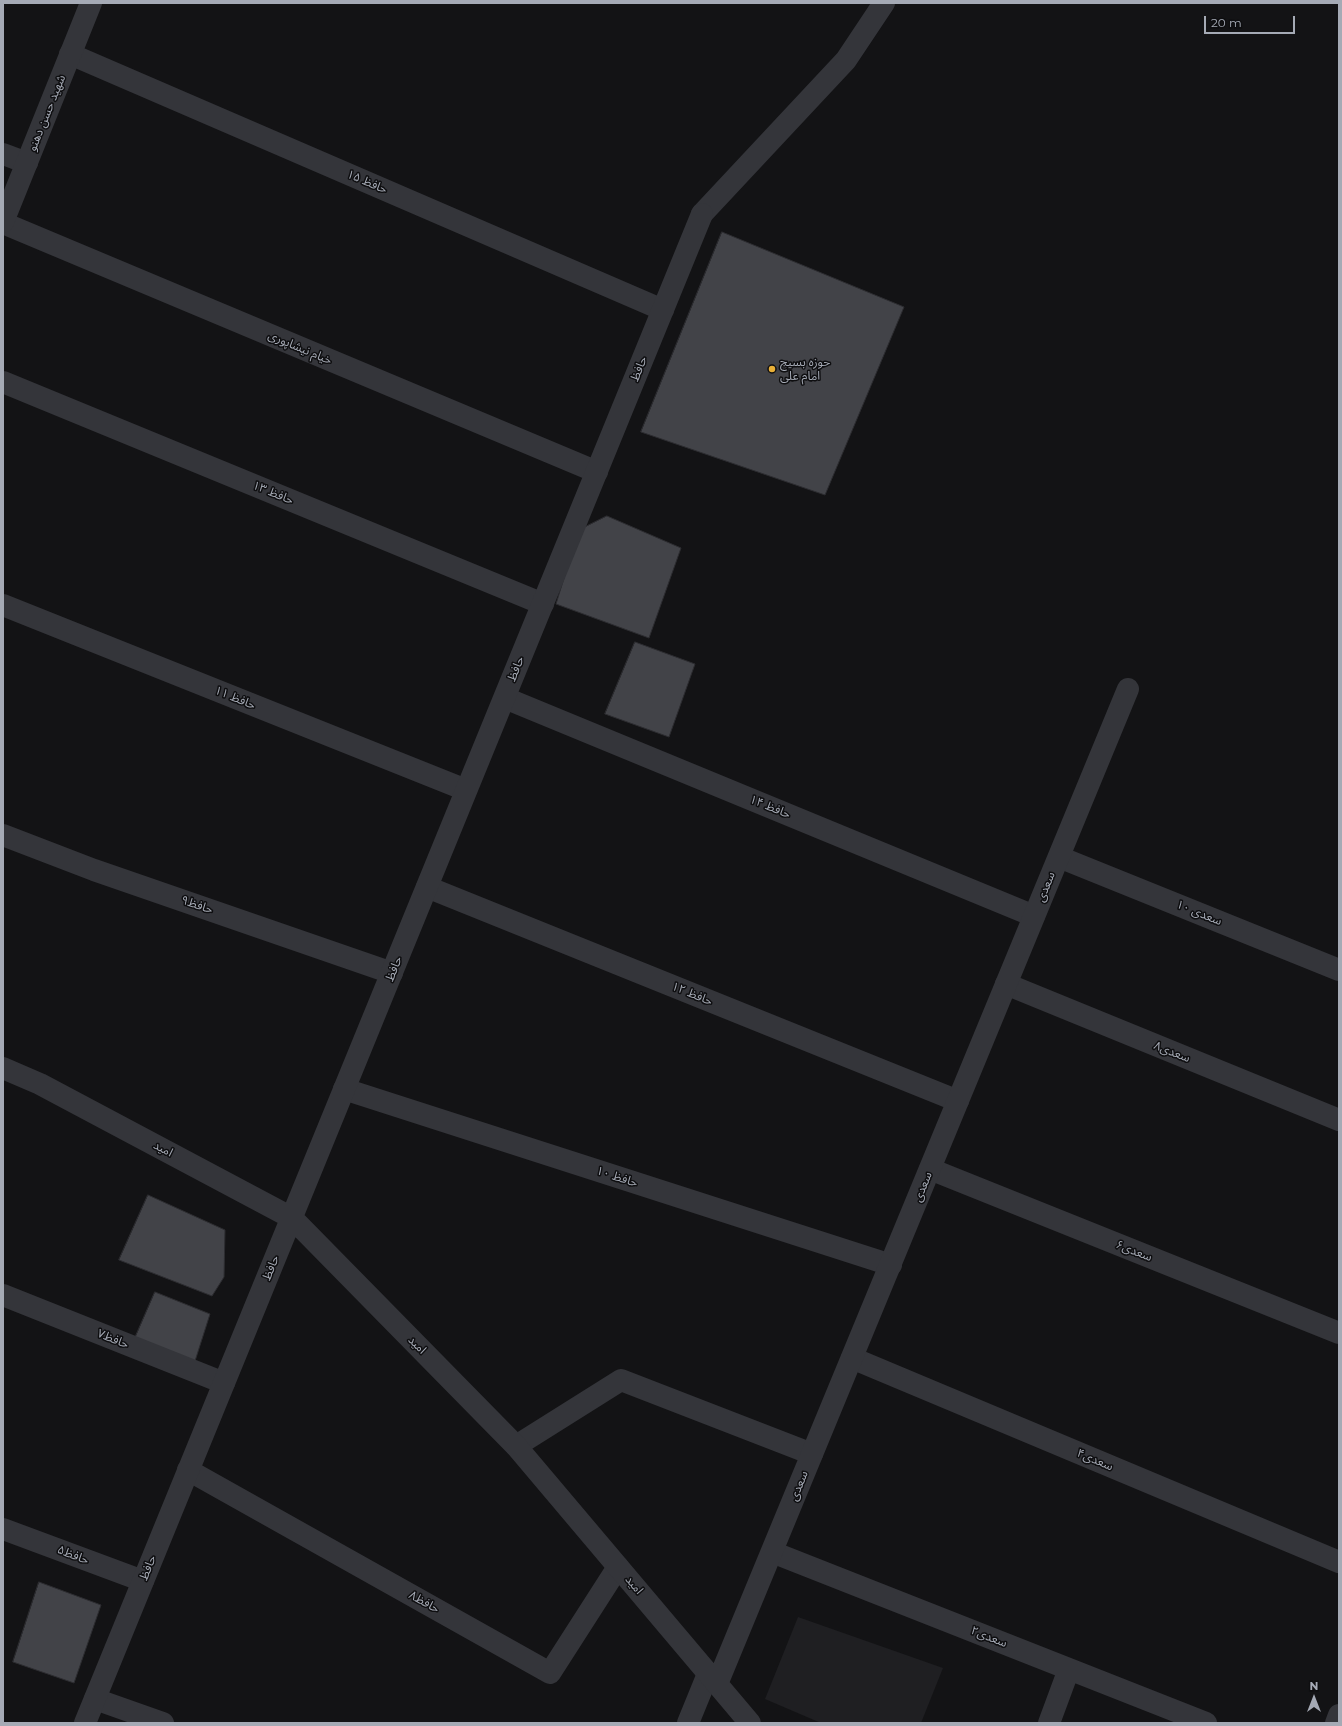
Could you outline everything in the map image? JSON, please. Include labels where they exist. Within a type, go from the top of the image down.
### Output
[{"type":"street","name":"شهید حسن دهنو","points":[[3,223],[90,3]]},
{"type":"street","name":"حافظ","points":[[85,1723],[702,214],[846,60],[884,3]]},
{"type":"street","name":"حافظ ۱۵","points":[[70,54],[663,310]]},
{"type":"street","points":[[3,154],[27,164]]},
{"type":"street","name":"خیام نیشاپوری","points":[[3,223],[597,472]]},
{"type":"street","name":"حافظ ۱۳","points":[[3,382],[543,604]]},
{"type":"street","name":"حافظ ۱۱","points":[[3,605],[466,790]]},
{"type":"street","name":"سعدی","points":[[688,1723],[713,1679],[772,1552],[1128,689]]},
{"type":"street","name":"حافظ ۱۴","points":[[505,698],[1034,916]]},
{"type":"street","name":"حافظ۹","points":[[3,835],[94,870],[392,973]]},
{"type":"street","name":"سعدی ۱۰","points":[[1059,857],[1339,970]]},
{"type":"street","name":"حافظ ۱۲","points":[[427,887],[958,1101]]},
{"type":"street","name":"سعدی۸","points":[[1006,984],[1339,1120]]},
{"type":"street","name":"امید","points":[[3,1068],[40,1084],[292,1218],[516,1446],[750,1723]]},
{"type":"street","name":"حافظ ۱۰","points":[[344,1089],[890,1265]]},
{"type":"street","name":"سعدی۶","points":[[930,1169],[1339,1333]]},
{"type":"street","name":"حافظ۷","points":[[3,1295],[224,1383]]},
{"type":"street","name":"سعدی۴","points":[[852,1358],[1339,1562]]},
{"type":"street","points":[[516,1446],[621,1380],[812,1454]]},
{"type":"street","name":"حافظ۸","points":[[188,1470],[550,1673],[618,1567]]},
{"type":"street","name":"حافظ۵","points":[[3,1528],[143,1581]]},
{"type":"street","name":"سعدی۲","points":[[772,1552],[1206,1723]]},
{"type":"street","points":[[1049,1723],[1069,1669]]},
{"type":"street","points":[[95,1699],[163,1723]]},
{"type":"street","points":[[1336,1723],[1339,1715]]},
{"type":"shaded area","points":[[798,1617],[943,1668],[921,1723],[821,1723],[765,1699]]},
{"type":"building","name":"حوزه بسیج امام علی","points":[[722,232],[904,307],[825,495],[641,432]]},
{"type":"building","points":[[607,516],[681,548],[649,638],[556,604],[579,530]]},
{"type":"building","points":[[635,642],[695,664],[669,737],[605,714]]},
{"type":"building","points":[[148,1195],[225,1230],[224,1277],[212,1296],[119,1260]]},
{"type":"building","points":[[155,1292],[210,1314],[195,1361],[135,1338]]},
{"type":"building","points":[[39,1582],[101,1605],[74,1683],[13,1662]]},
{"type":"place","name":"حوزه بسیج امام علی","points":[[772,369]]}]
